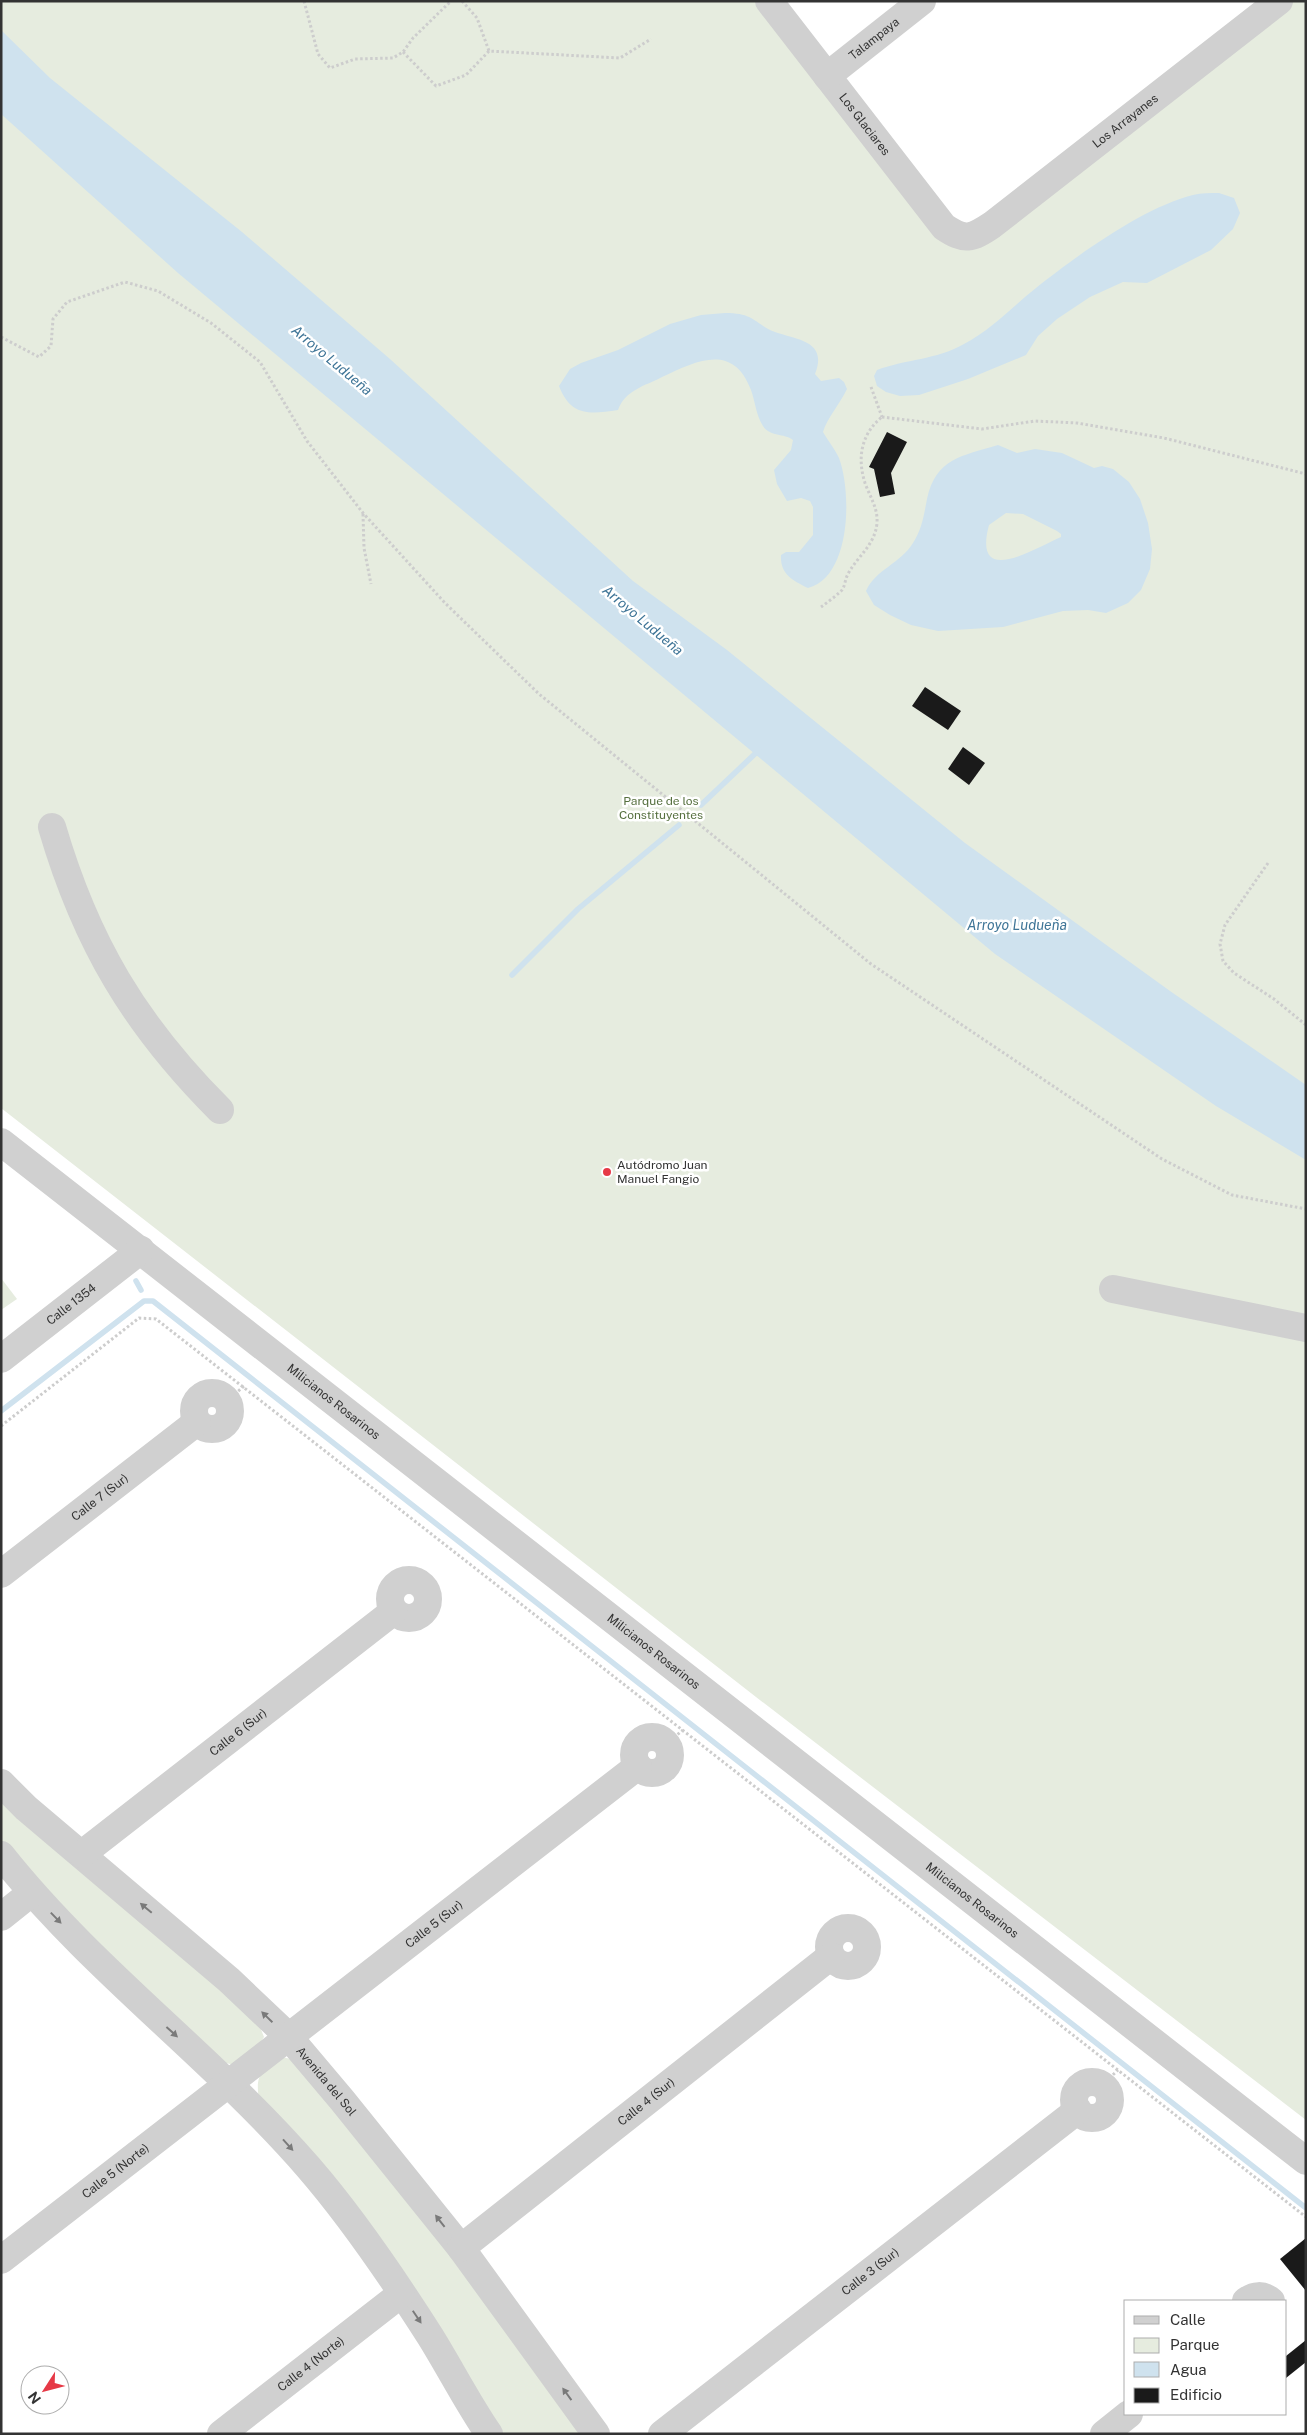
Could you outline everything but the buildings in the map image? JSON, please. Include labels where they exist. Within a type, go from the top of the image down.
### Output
[{"type":"street","name":"Los Glaciares","points":[[769,1],[944,226],[957,236],[968,238]]},
{"type":"street","name":"Talampaya","points":[[827,76],[922,1]]},
{"type":"street","name":"Los Arrayanes","points":[[968,238],[980,234],[992,225],[1279,1]]},
{"type":"street","points":[[52,828],[75,898],[111,973],[146,1027],[169,1056],[220,1110]]},
{"type":"street","name":"Milicianos Rosarinos","points":[[1,1142],[1306,2161]]},
{"type":"street","name":"Calle 1354","points":[[1,1359],[141,1250]]},
{"type":"street","points":[[1113,1289],[1306,1328]]},
{"type":"street","name":"Calle 7 (Sur)","points":[[1,1574],[197,1422],[194,1408],[202,1396],[215,1393],[235,1394]]},
{"type":"street","name":"Calle 6 (Sur)","points":[[82,1854],[394,1611]]},
{"type":"street","name":"Calle 5 (Sur)","points":[[229,2083],[638,1766],[634,1752],[640,1741],[654,1737],[674,1737]]},
{"type":"street","name":"Avenida del Sol","points":[[1,1783],[229,1980],[288,2036],[461,2248],[596,2434]]},
{"type":"street","points":[[1,1855],[32,1893],[106,1970],[229,2083],[310,2169],[360,2231],[489,2434]]},
{"type":"street","points":[[1,1917],[32,1893]]},
{"type":"street","name":"Calle 4 (Sur)","points":[[461,2248],[831,1956]]},
{"type":"street","name":"Calle 3 (Sur)","points":[[662,2434],[1078,2110],[1075,2104],[1077,2090],[1088,2082],[1110,2077]]},
{"type":"street","name":"Calle 5 (Norte)","points":[[1,2260],[229,2083]]},
{"type":"street","name":"Calle 4 (Norte)","points":[[221,2434],[401,2294]]},
{"type":"street","points":[[1248,2300],[1254,2296],[1262,2296],[1269,2300]]},
{"type":"street","points":[[1104,2434],[1128,2415]]},
{"type":"path","points":[[304,1],[318,54],[330,68],[356,59],[392,58],[404,52],[413,38],[451,1]]},
{"type":"path","points":[[462,1],[477,18],[489,51]]},
{"type":"path","points":[[404,52],[436,86],[466,75],[489,51],[620,58],[651,39]]},
{"type":"path","points":[[1,338],[39,357],[51,346],[53,319],[67,302],[125,282],[158,292],[211,323],[260,362],[307,441],[363,513],[445,603],[539,694],[871,964],[1162,1159],[1232,1195],[1306,1209]]},
{"type":"path","points":[[871,388],[882,417]]},
{"type":"path","points":[[822,608],[843,588],[848,575],[872,543],[877,523],[875,504],[865,482],[861,460],[864,437],[873,424],[882,417],[982,429],[1035,421],[1077,423],[1164,438],[1306,474]]},
{"type":"path","points":[[363,513],[364,548],[372,584]]},
{"type":"path","points":[[1268,863],[1225,925],[1220,944],[1223,961],[1234,972],[1274,999],[1306,1025]]},
{"type":"path","points":[[1,1426],[139,1318],[156,1319],[235,1394],[674,1737],[1110,2077],[1306,2217]]},
{"type":"green space","name":"Parque de los Constituyentes","points":[[1,1],[769,1],[957,236],[1279,1],[1306,1],[1306,2120],[756,1697],[1,1108]]},
{"type":"green space","points":[[1,1278],[17,1299],[1,1310]]},
{"type":"green space","points":[[1,1798],[258,2022],[264,2037],[257,2047],[234,2065],[218,2061],[193,2039],[1,1843]]},
{"type":"green space","points":[[282,2057],[295,2060],[323,2087],[585,2434],[499,2434],[259,2100],[258,2084],[261,2074]]},
{"type":"water","name":"Arroyo Ludueña","points":[[1,30],[50,78],[242,232],[390,359],[633,581],[727,650],[965,843],[1170,991],[1306,1085],[1306,1160],[1216,1106],[995,954],[178,273],[1,114]]},
{"type":"water","points":[[1219,193],[1234,198],[1240,213],[1233,229],[1211,250],[1147,283],[1123,282],[1090,297],[1057,319],[1038,336],[1026,355],[968,379],[919,395],[900,396],[886,392],[877,386],[874,376],[877,370],[943,353],[964,344],[993,325],[1036,288],[1090,248],[1132,221],[1174,201],[1196,194]]},
{"type":"water","points":[[735,313],[748,317],[768,329],[808,344],[814,348],[817,355],[818,363],[815,374],[821,381],[839,378],[844,382],[847,389],[827,421],[823,432],[839,458],[843,473],[846,492],[844,532],[840,551],[833,568],[822,581],[808,588],[788,576],[781,562],[781,555],[786,552],[799,552],[813,535],[813,507],[810,501],[801,498],[787,501],[777,484],[774,470],[791,450],[793,440],[786,436],[769,432],[763,426],[757,413],[751,390],[743,375],[734,365],[724,361],[700,361],[636,389],[625,398],[618,410],[582,411],[569,403],[559,386],[570,369],[581,363],[618,350],[670,324],[701,315]]},
{"type":"water","points":[[998,445],[1017,453],[1035,449],[1062,453],[1094,468],[1102,466],[1113,469],[1129,482],[1140,499],[1148,523],[1152,549],[1150,569],[1141,590],[1128,603],[1106,613],[1088,610],[1063,611],[1003,627],[938,631],[911,625],[874,605],[866,591],[875,577],[902,556],[913,543],[921,527],[931,485],[937,475],[944,467],[962,456]],"holes":[[[1006,513],[1023,514],[1057,531],[1061,534],[1061,537],[1009,559],[997,560],[989,555],[986,544],[989,525]]]},
{"type":"waterway","points":[[701,805],[759,750]]},
{"type":"waterway","points":[[512,975],[578,909],[679,825]]},
{"type":"waterway","points":[[136,1281],[141,1290]]},
{"type":"waterway","points":[[1,1411],[144,1301],[153,1301],[1306,2208]]},
{"type":"place","name":"Autódromo Juan Manuel Fangio","points":[[607,1172]]}]
